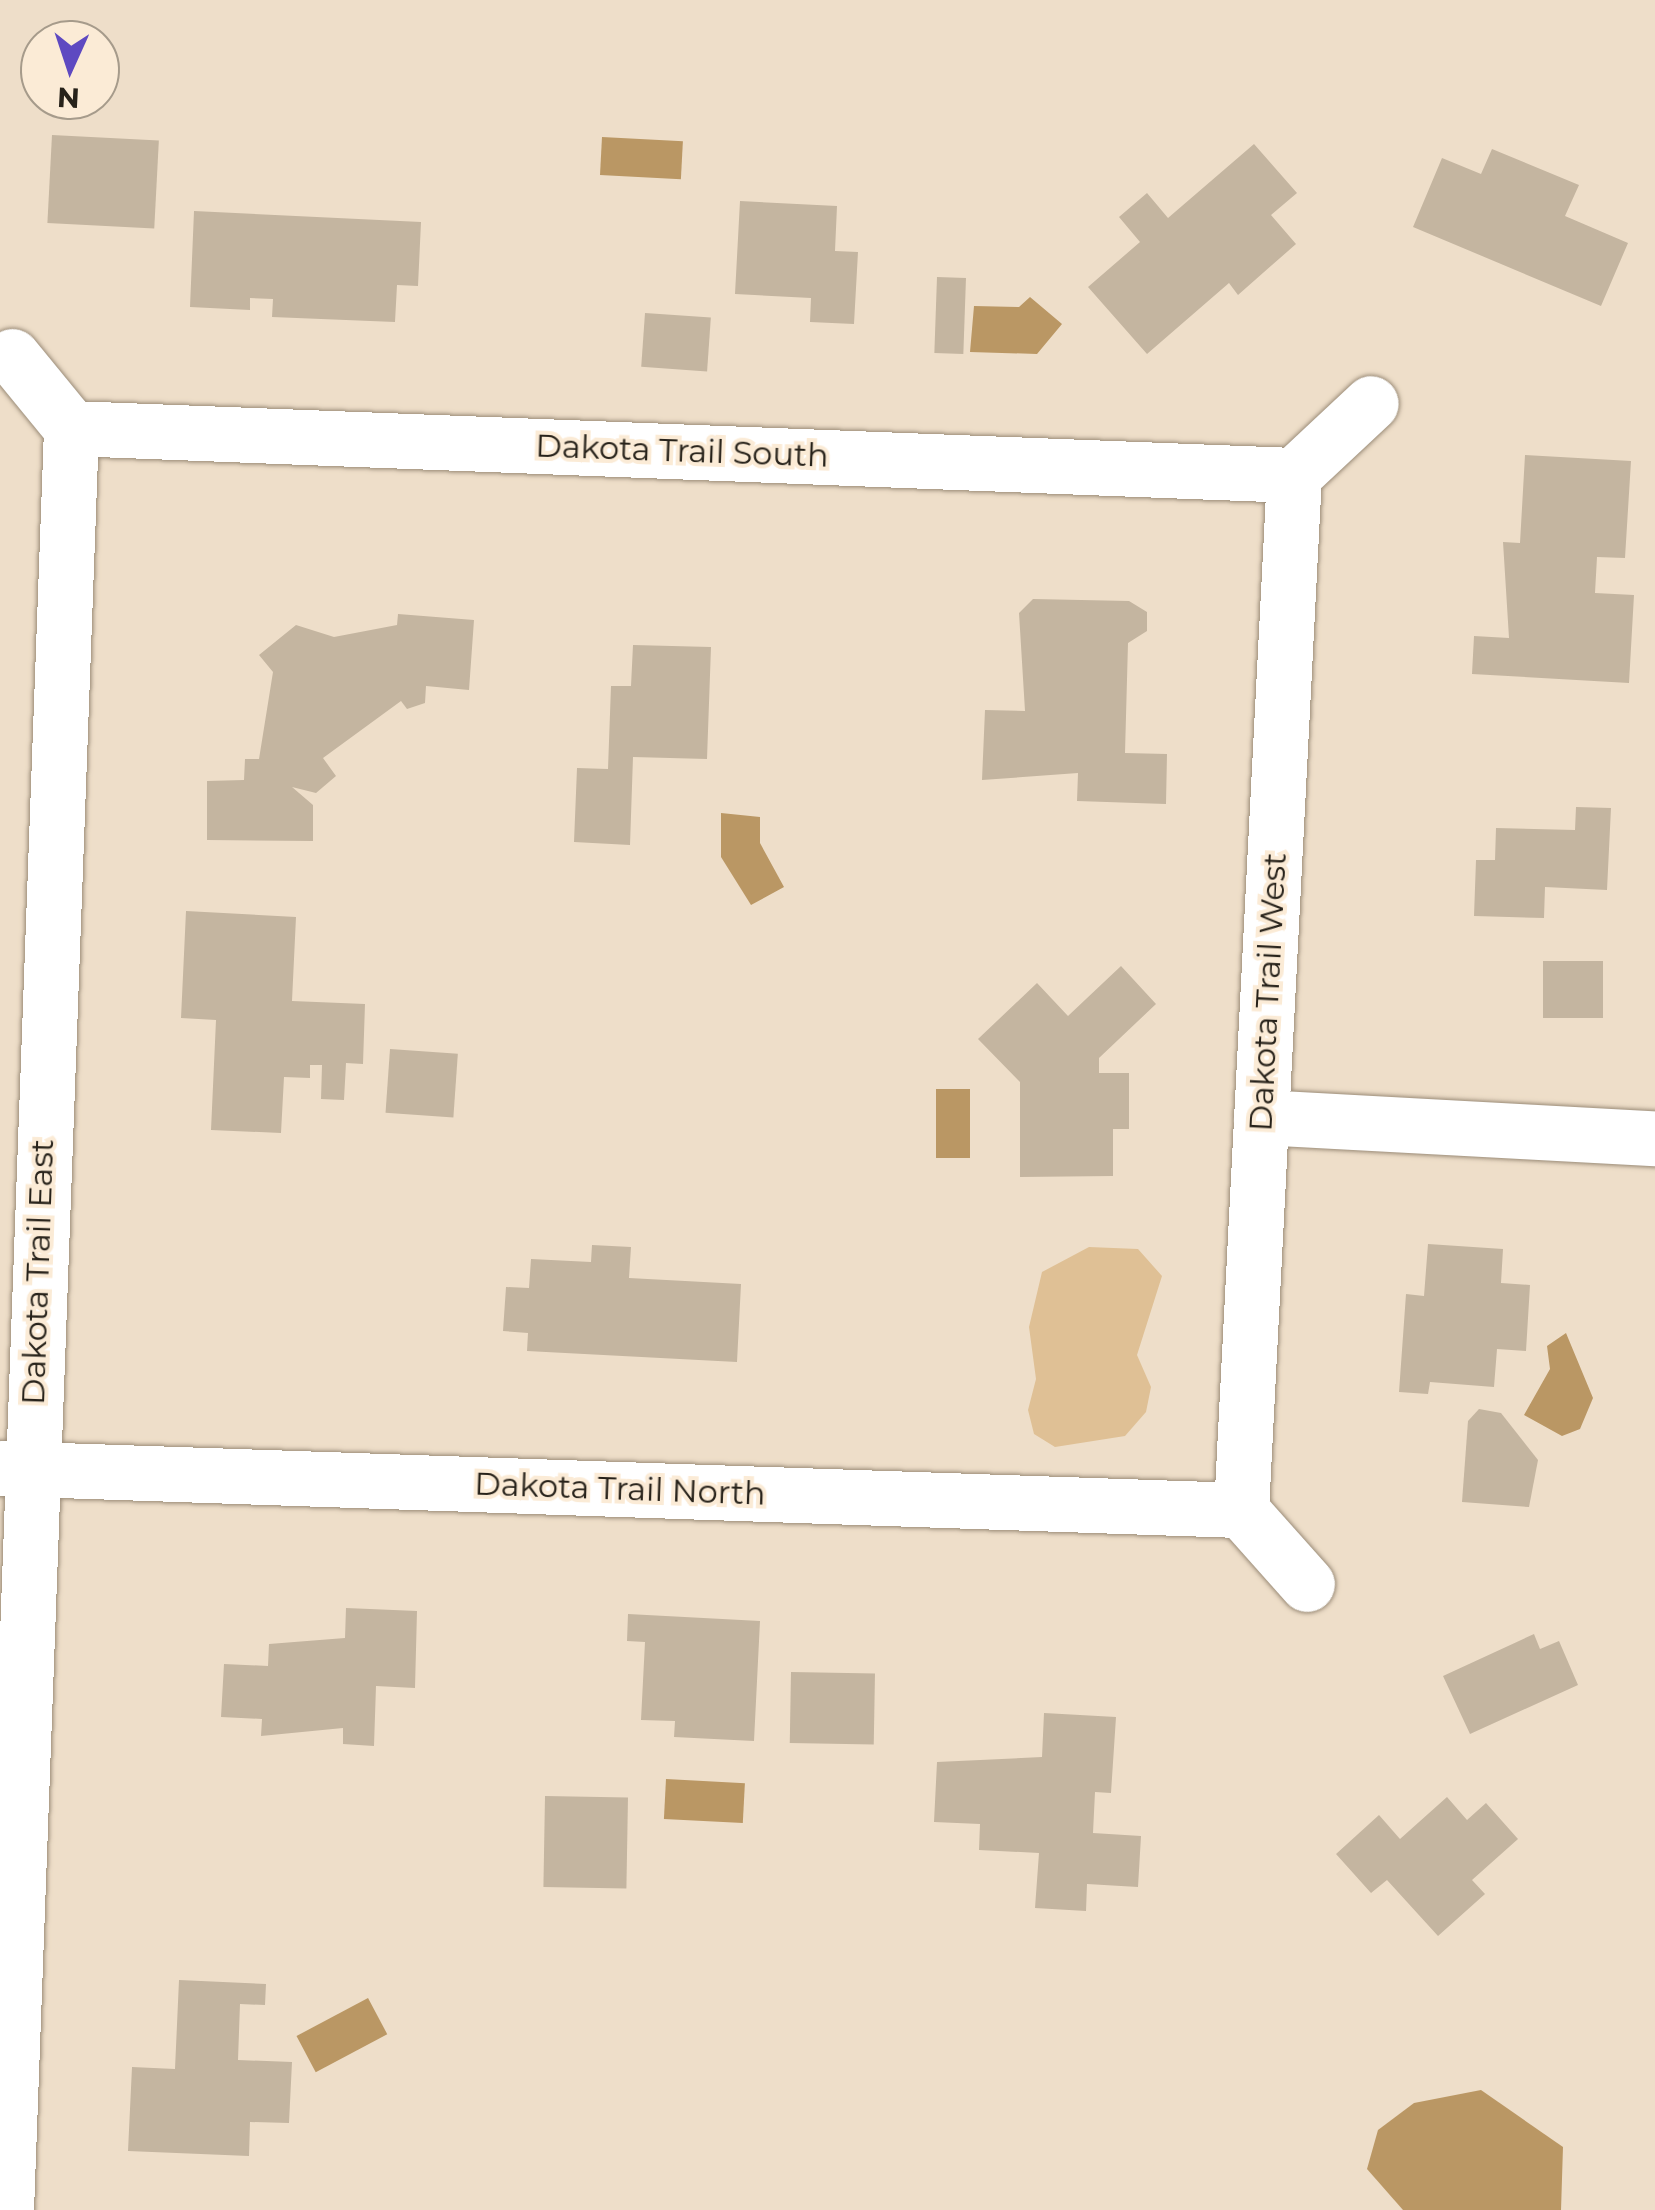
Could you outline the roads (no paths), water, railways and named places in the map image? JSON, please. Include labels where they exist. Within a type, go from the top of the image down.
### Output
[{"type":"street","points":[[12,356],[71,428]]},
{"type":"street","points":[[1294,475],[1371,404]]},
{"type":"street","name":"Dakota Trail South","points":[[71,428],[1294,475]]},
{"type":"street","name":"Dakota Trail East","points":[[6,2210],[15,1468],[71,428]]},
{"type":"street","name":"Dakota Trail West","points":[[1240,1510],[1294,475]]},
{"type":"street","points":[[1261,1116],[1655,1138]]},
{"type":"street","name":"Dakota Trail North","points":[[15,1468],[1240,1510]]},
{"type":"street","points":[[1240,1510],[1307,1584]]}]
